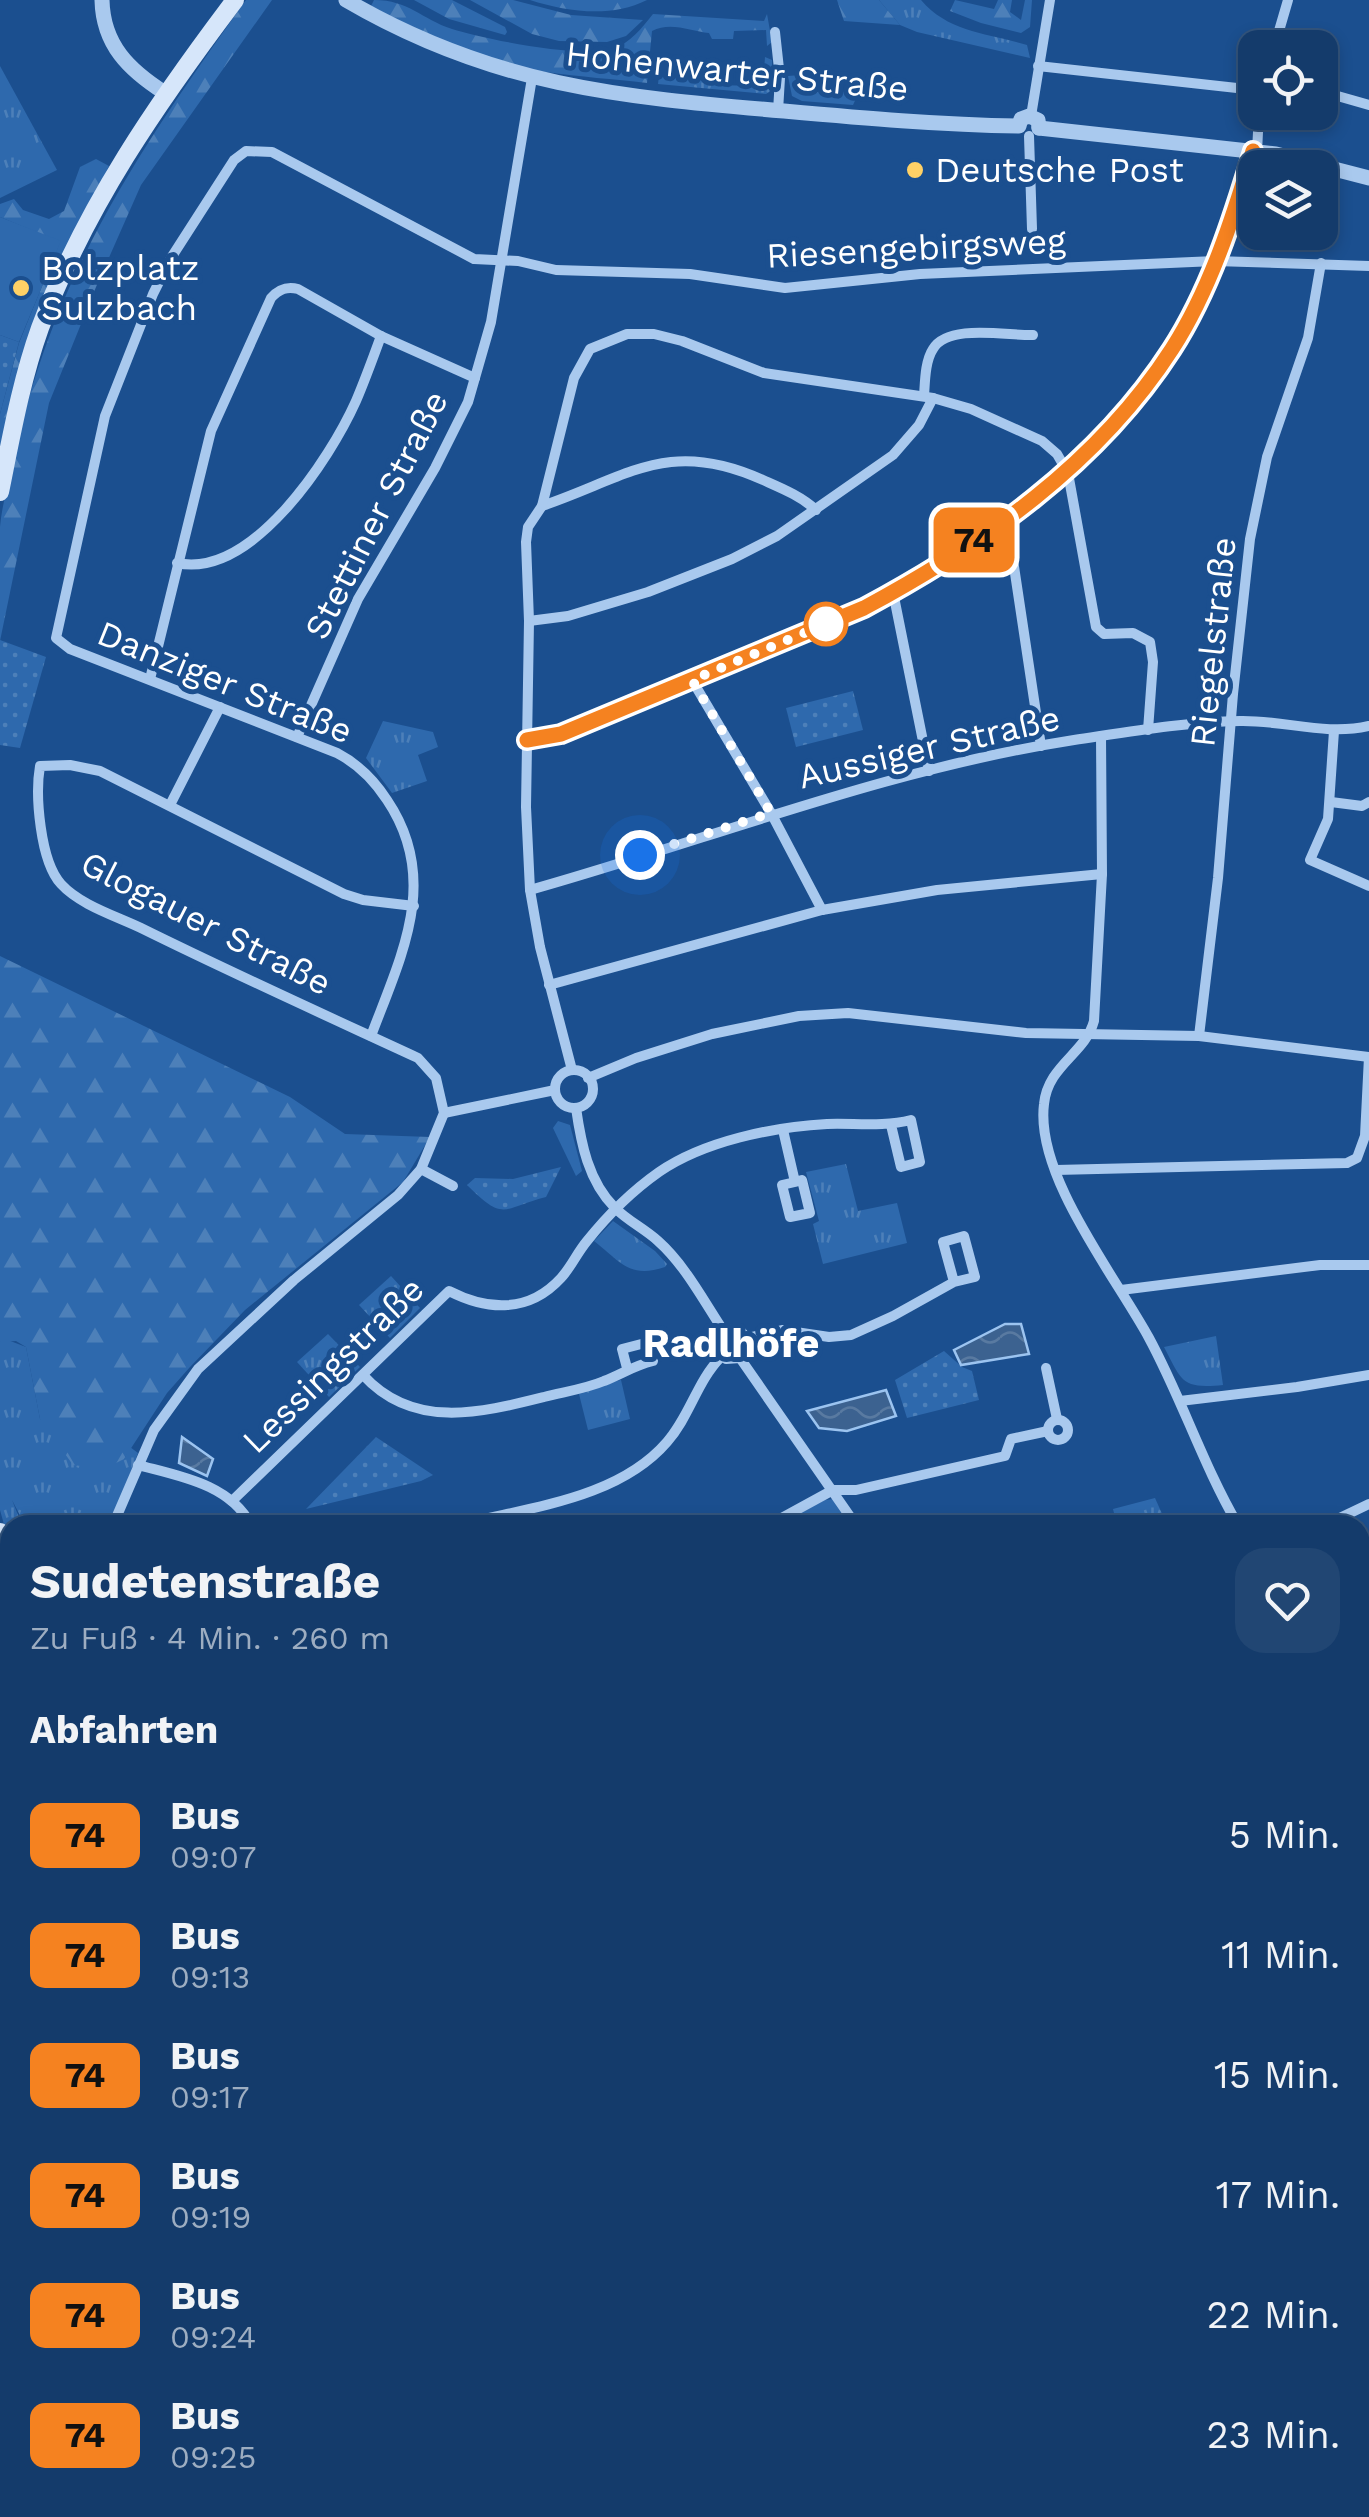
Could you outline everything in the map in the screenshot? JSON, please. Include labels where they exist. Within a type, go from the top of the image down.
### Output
[{"type":"main road","points":[[0,492],[14,421],[39,330],[77,242],[165,93],[235,0]]},
{"type":"street","points":[[102,0],[112,46],[135,72],[165,93]]},
{"type":"street","name":"Hohenwarter Straße","points":[[346,0],[412,37],[532,78],[651,99],[1030,126],[1246,150]]},
{"type":"street","points":[[1032,229],[1030,126],[1050,0]]},
{"type":"street","points":[[1279,30],[1288,0]]},
{"type":"street","points":[[775,32],[780,78],[778,110]]},
{"type":"street","points":[[1038,66],[1238,88]]},
{"type":"street","name":"Stettiner Straße","points":[[297,737],[358,599],[436,468],[458,425],[475,378],[492,322],[532,78]]},
{"type":"street","points":[[1338,97],[1369,105]]},
{"type":"street","name":"Danziger Straße","points":[[372,1036],[405,947],[414,906],[410,848],[393,809],[379,789],[347,758],[63,646],[56,632],[102,430],[119,375],[171,258],[234,160],[246,150],[272,152],[474,259],[502,262]]},
{"type":"street","name":"Hohenwarter Straße","points":[[1338,171],[1369,178]]},
{"type":"street","points":[[527,740],[561,734],[851,613],[893,592],[1007,520],[1068,473],[1148,383],[1193,312],[1238,197]]},
{"type":"street","name":"Riesengebirgsweg","points":[[502,262],[528,262],[556,270],[690,274],[785,288],[920,274],[1214,261],[1369,266]]},
{"type":"street","name":"Riegelstraße","points":[[1199,1036],[1248,557],[1269,451],[1308,338],[1320,263]]},
{"type":"street","points":[[150,679],[211,431],[270,298],[283,288],[298,289],[381,336],[475,378]]},
{"type":"street","points":[[529,621],[581,613],[679,580],[778,536],[893,455],[920,425],[928,397],[930,356],[942,340],[969,333],[1033,335]]},
{"type":"street","points":[[588,1078],[572,1070],[549,985],[530,890],[527,535],[542,506],[578,368],[590,349],[627,334],[654,334],[682,340],[764,373],[928,397],[971,409],[1042,441],[1057,454],[1068,473],[1096,627],[1104,634],[1132,633],[1150,642],[1153,662],[1148,730]]},
{"type":"street","points":[[177,563],[200,565],[232,554],[267,527],[296,496],[355,403],[381,336]]},
{"type":"street","points":[[542,506],[632,470],[694,460],[750,474],[784,489],[816,510]]},
{"type":"street","points":[[1007,520],[1042,746]]},
{"type":"street","points":[[893,592],[929,771]]},
{"type":"street","points":[[692,680],[771,813],[822,910]]},
{"type":"street","points":[[170,804],[220,707]]},
{"type":"street","name":"Aussiger Straße","points":[[530,890],[771,813],[1042,746],[1231,722],[1334,731],[1369,726]]},
{"type":"street","points":[[1334,731],[1330,802],[1324,831],[1310,860],[1369,886]]},
{"type":"street","points":[[1101,736],[1102,874],[1096,1010],[1090,1033],[1061,1065],[1046,1094],[1044,1130],[1056,1170],[1081,1225],[1180,1401],[1212,1480],[1232,1515]]},
{"type":"street","name":"Glogauer Straße","points":[[414,906],[344,894],[100,771],[70,765],[40,766],[40,819],[50,864],[58,881],[74,895],[372,1036],[428,1067],[436,1078],[444,1113]]},
{"type":"street","points":[[1330,802],[1367,807]]},
{"type":"street","points":[[549,985],[822,910],[938,890],[1102,874]]},
{"type":"street","points":[[588,1078],[700,1038],[805,1015],[848,1013],[1026,1033],[1199,1036],[1369,1057],[1364,1144],[1357,1158],[1347,1163],[1056,1170]]},
{"type":"street","points":[[572,1070],[561,1075],[555,1090],[560,1102],[576,1108],[584,1105],[591,1096],[588,1078]]},
{"type":"street","points":[[118,1515],[164,1414],[198,1370],[280,1292],[398,1194],[421,1169],[444,1113],[555,1090]]},
{"type":"street","points":[[576,1108],[587,1163],[616,1209],[678,1262],[723,1330]]},
{"type":"street","points":[[616,1209],[654,1176],[684,1158],[783,1130],[837,1124],[891,1125],[910,1120],[920,1162],[901,1167],[891,1125]]},
{"type":"street","points":[[783,1130],[795,1182]]},
{"type":"street","points":[[421,1169],[453,1186]]},
{"type":"street","name":"Lessingstraße","points":[[232,1501],[449,1291],[477,1304],[500,1306],[524,1302],[543,1293],[562,1278],[586,1242],[616,1209]]},
{"type":"street","points":[[747,1338],[790,1330],[829,1337],[851,1335],[954,1282],[975,1277],[964,1236],[943,1242],[954,1282]]},
{"type":"street","points":[[1121,1290],[1320,1265],[1369,1266]]},
{"type":"street","points":[[721,1357],[740,1358],[746,1350],[747,1338],[739,1329],[723,1330]]},
{"type":"street","points":[[721,1357],[715,1343],[723,1330]]},
{"type":"street","points":[[499,1515],[588,1492],[630,1474],[669,1440],[721,1357]]},
{"type":"street","points":[[740,1358],[849,1515]]},
{"type":"street","points":[[363,1375],[403,1405],[454,1414],[494,1409],[599,1383],[627,1368]]},
{"type":"street","points":[[1046,1368],[1057,1419]]},
{"type":"street","points":[[1180,1401],[1369,1375]]},
{"type":"street","points":[[1048,1431],[1058,1440],[1067,1435],[1067,1424],[1057,1419]]},
{"type":"street","points":[[1048,1431],[1057,1419]]},
{"type":"street","points":[[787,1515],[833,1490],[856,1490],[1005,1456],[1011,1439],[1048,1431]]},
{"type":"street","points":[[138,1466],[211,1487],[232,1501],[243,1515]]},
{"type":"street","points":[[1346,1515],[1369,1504]]},
{"type":"green space","points":[[246,0],[272,0],[141,185],[49,403],[0,641],[2,510],[51,331],[104,217],[136,162]]},
{"type":"green space","points":[[374,0],[397,3],[467,33],[557,50],[613,49],[630,39],[653,14],[764,21],[767,14],[772,42],[767,46],[766,30],[734,31],[733,39],[712,39],[709,33],[659,28],[652,31],[647,83],[584,77],[546,72],[478,54],[392,17],[371,6]]},
{"type":"green space","points":[[414,0],[452,0],[505,27],[507,32],[505,35],[449,19]]},
{"type":"green space","points":[[470,0],[513,0],[571,15],[643,20],[626,36],[607,42],[559,41],[532,34]]},
{"type":"green space","points":[[530,0],[647,0],[619,9],[589,11]]},
{"type":"green space","points":[[837,0],[879,0],[900,25],[844,21]]},
{"type":"green space","points":[[879,0],[921,0],[957,26],[1027,45],[1030,58],[917,32],[900,25]]},
{"type":"green space","points":[[955,0],[994,9],[998,0],[1012,0],[1010,12],[1021,20],[1025,0],[1032,0],[1030,27],[1021,33],[981,23],[950,11]]},
{"type":"green space","points":[[765,57],[772,60],[772,90],[766,94],[658,84],[659,76],[708,81],[709,85],[763,86]]},
{"type":"green space","points":[[0,66],[57,170],[0,198]]},
{"type":"green space","points":[[801,75],[801,91],[859,92],[853,105],[802,101],[792,96],[788,76]]},
{"type":"green space","points":[[96,159],[109,166],[73,238],[0,455],[0,414],[19,343],[60,242],[0,217],[0,204],[14,199],[23,210],[49,219],[64,211],[80,167]]},
{"type":"green space","name":"Bolzplatz Sulzbach","points":[[0,217],[61,241],[19,342],[0,335]]},
{"type":"green space","points":[[0,335],[19,342],[0,414]]},
{"type":"green space","points":[[0,640],[46,657],[20,748],[0,745]]},
{"type":"green space","points":[[853,691],[863,730],[796,747],[786,708]]},
{"type":"green space","points":[[383,721],[433,732],[438,747],[418,755],[427,781],[392,793],[366,758]]},
{"type":"green space","points":[[0,956],[290,1097],[345,1134],[430,1137],[403,1182],[245,1310],[167,1393],[124,1459],[104,1469],[73,1465],[40,1419],[26,1347],[16,1341],[0,1342]]},
{"type":"green space","points":[[558,1121],[570,1125],[582,1171],[576,1176],[553,1128]]},
{"type":"green space","points":[[846,1164],[858,1211],[897,1203],[907,1243],[823,1264],[813,1224],[819,1221],[806,1172]]},
{"type":"green space","points":[[561,1167],[546,1197],[512,1208],[489,1204],[467,1185],[475,1178],[513,1179]]},
{"type":"green space","points":[[613,1221],[655,1251],[667,1264],[665,1267],[634,1270],[594,1241]]},
{"type":"green space","points":[[391,1276],[420,1308],[390,1338],[359,1305]]},
{"type":"green space","points":[[328,1334],[360,1367],[329,1397],[297,1362]]},
{"type":"green space","points":[[1216,1336],[1223,1385],[1199,1386],[1184,1380],[1164,1347]]},
{"type":"green space","points":[[5,1339],[26,1347],[40,1419],[124,1459],[130,1447],[138,1453],[112,1515],[20,1515],[12,1500],[18,1515],[1,1515],[0,1342]]},
{"type":"green space","points":[[944,1351],[972,1371],[979,1400],[907,1418],[895,1380]]},
{"type":"green space","points":[[621,1380],[630,1419],[588,1430],[578,1390]]},
{"type":"green space","points":[[376,1437],[433,1475],[306,1509]]},
{"type":"green space","points":[[1155,1498],[1163,1515],[1114,1515],[1113,1509]]},
{"type":"green space","points":[[833,1499],[844,1515],[797,1515]]},
{"type":"water","points":[[1005,1324],[1021,1324],[1029,1354],[961,1365],[954,1350]]},
{"type":"water","points":[[886,1390],[896,1416],[847,1431],[819,1428],[807,1411]]},
{"type":"water","points":[[182,1437],[213,1459],[207,1476],[179,1463]]},
{"type":"bus line","name":"74","points":[[527,740],[561,734],[864,608],[1007,520],[1068,473],[1148,383],[1193,312],[1238,201]]},
{"type":"place","name":"Deutsche Post","points":[[915,170]]},
{"type":"place","name":"Bolzplatz Sulzbach","points":[[21,288]]},
{"type":"district","name":"Radlhöfe","points":[[731,1343]]},
{"type":"route","points":[[640,855],[771,813],[692,680],[826,624]]}]
